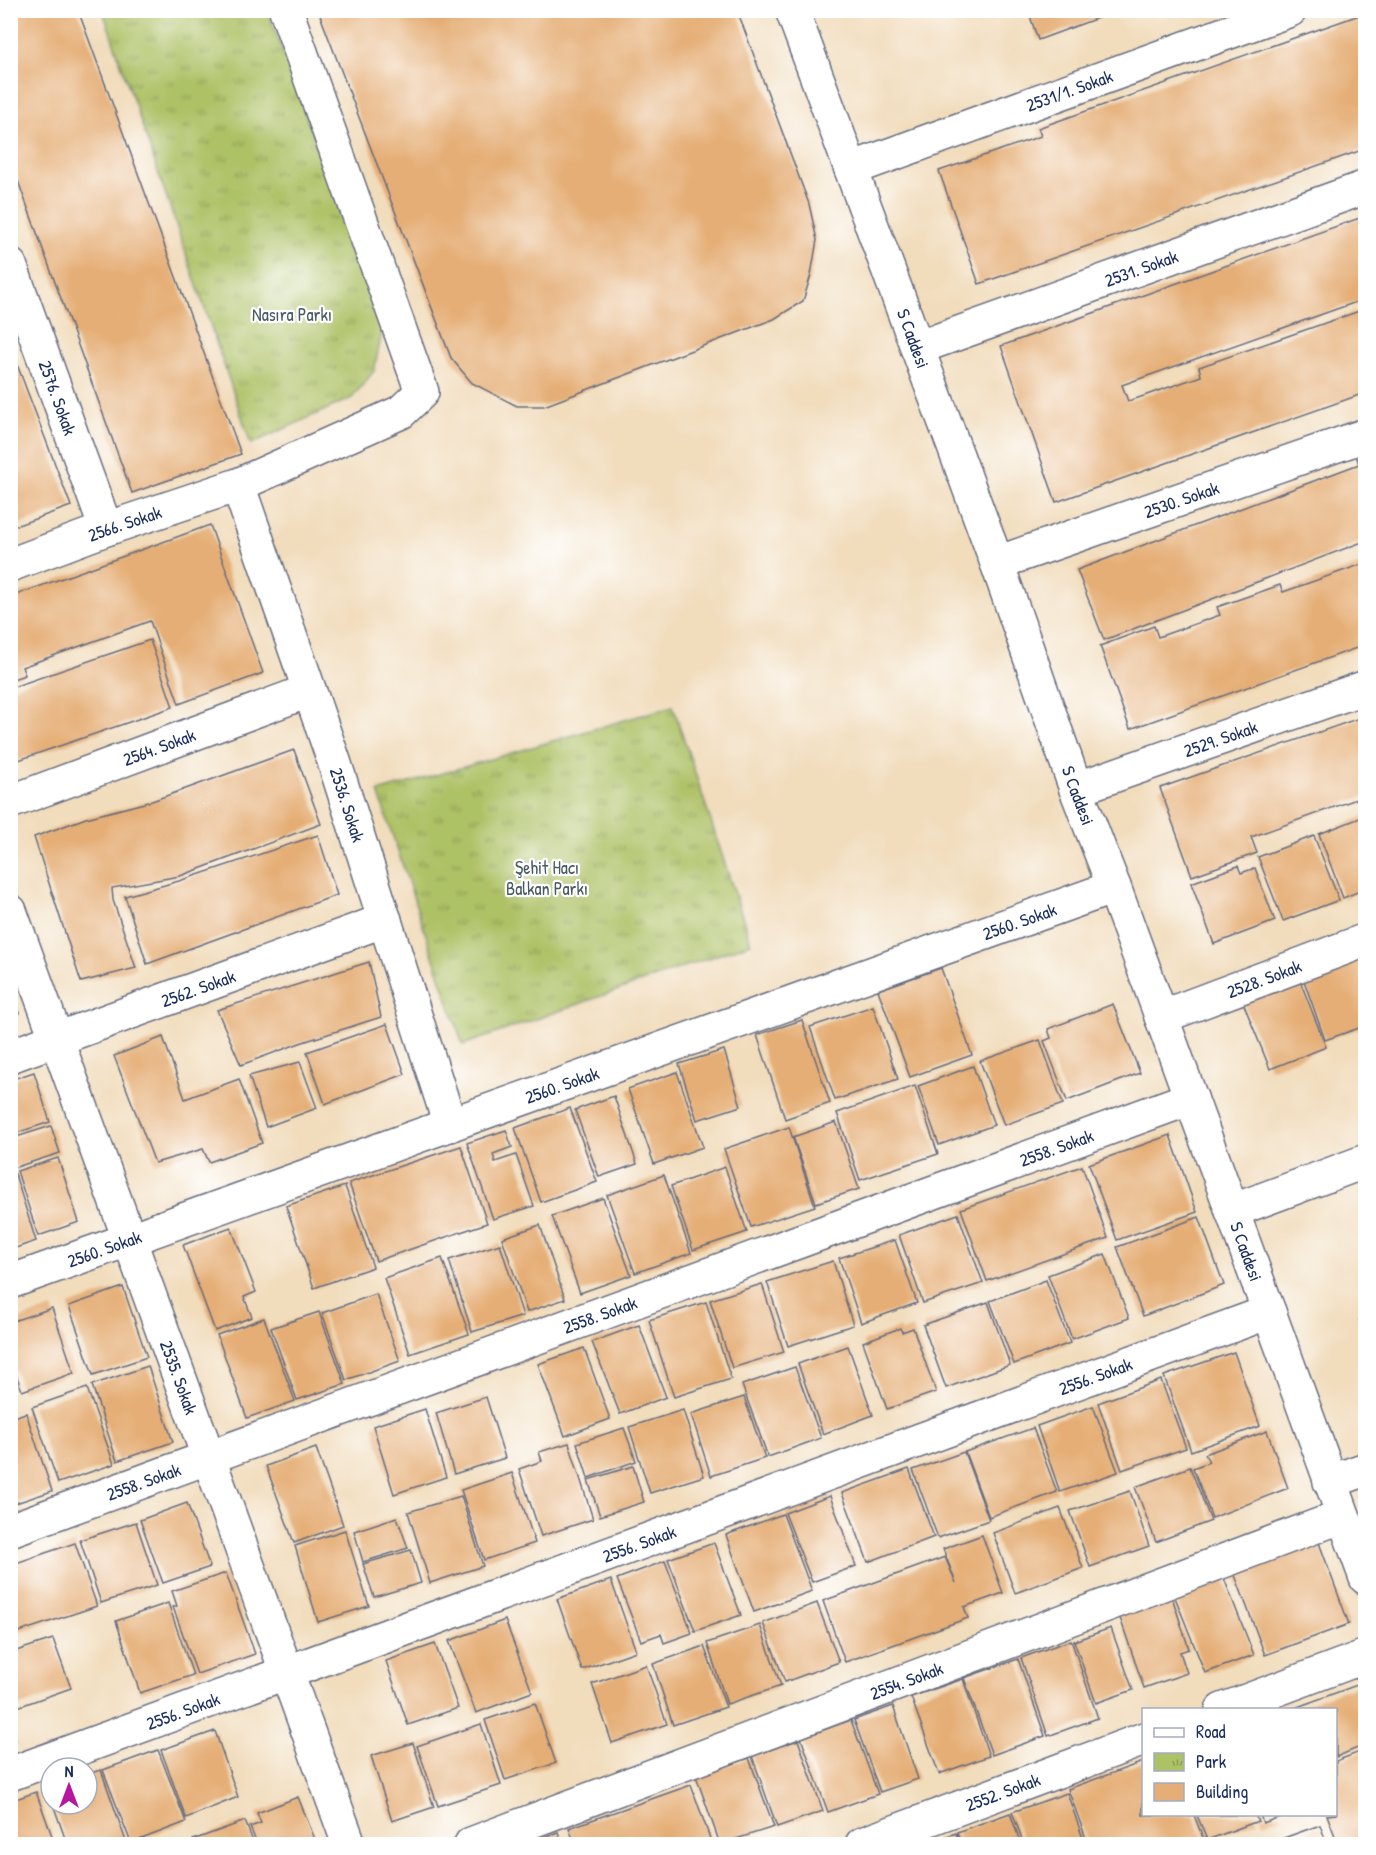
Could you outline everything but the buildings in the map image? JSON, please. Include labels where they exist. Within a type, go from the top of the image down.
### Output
[{"type":"street","name":"2566. Sokak","points":[[10,565],[106,529],[238,485],[401,412],[422,392],[286,10]]},
{"type":"street","name":"S Caddesi","points":[[792,10],[997,563],[1076,789],[1114,887],[1365,1578]]},
{"type":"street","name":"2531/1. Sokak","points":[[851,169],[1290,10]]},
{"type":"street","name":"2531. Sokak","points":[[917,348],[1365,188]]},
{"type":"street","name":"2576. Sokak","points":[[10,265],[106,529]]},
{"type":"street","name":"2530. Sokak","points":[[997,563],[1365,435]]},
{"type":"street","name":"2536. Sokak","points":[[238,485],[334,761],[450,1125]]},
{"type":"street","name":"2529. Sokak","points":[[1076,789],[1365,687]]},
{"type":"street","name":"2564. Sokak","points":[[10,802],[308,691]]},
{"type":"street","name":"2560. Sokak","points":[[10,1282],[1114,887]]},
{"type":"street","name":"2535. Sokak","points":[[10,911],[349,1845]]},
{"type":"street","name":"2562. Sokak","points":[[10,1056],[385,920]]},
{"type":"street","name":"2528. Sokak","points":[[1161,1017],[1365,940]]},
{"type":"street","name":"2558. Sokak","points":[[10,1530],[1191,1098]]},
{"type":"street","points":[[1232,1211],[1365,1161]]},
{"type":"street","name":"2556. Sokak","points":[[10,1774],[1269,1312]]},
{"type":"street","points":[[1330,1482],[1365,1469]]},
{"type":"street","name":"2554. Sokak","points":[[471,1845],[1343,1516]]},
{"type":"street","points":[[1227,1708],[1365,1656]]},
{"type":"street","name":"2552. Sokak","points":[[862,1845],[1142,1739]]},
{"type":"green space","name":"Nasıra Parkı","points":[[103,11],[268,11],[383,328],[374,371],[352,398],[251,444]]},
{"type":"green space","name":"Şehit Hacı Balkan Parkı","points":[[673,706],[751,943],[463,1045],[378,792]]}]
